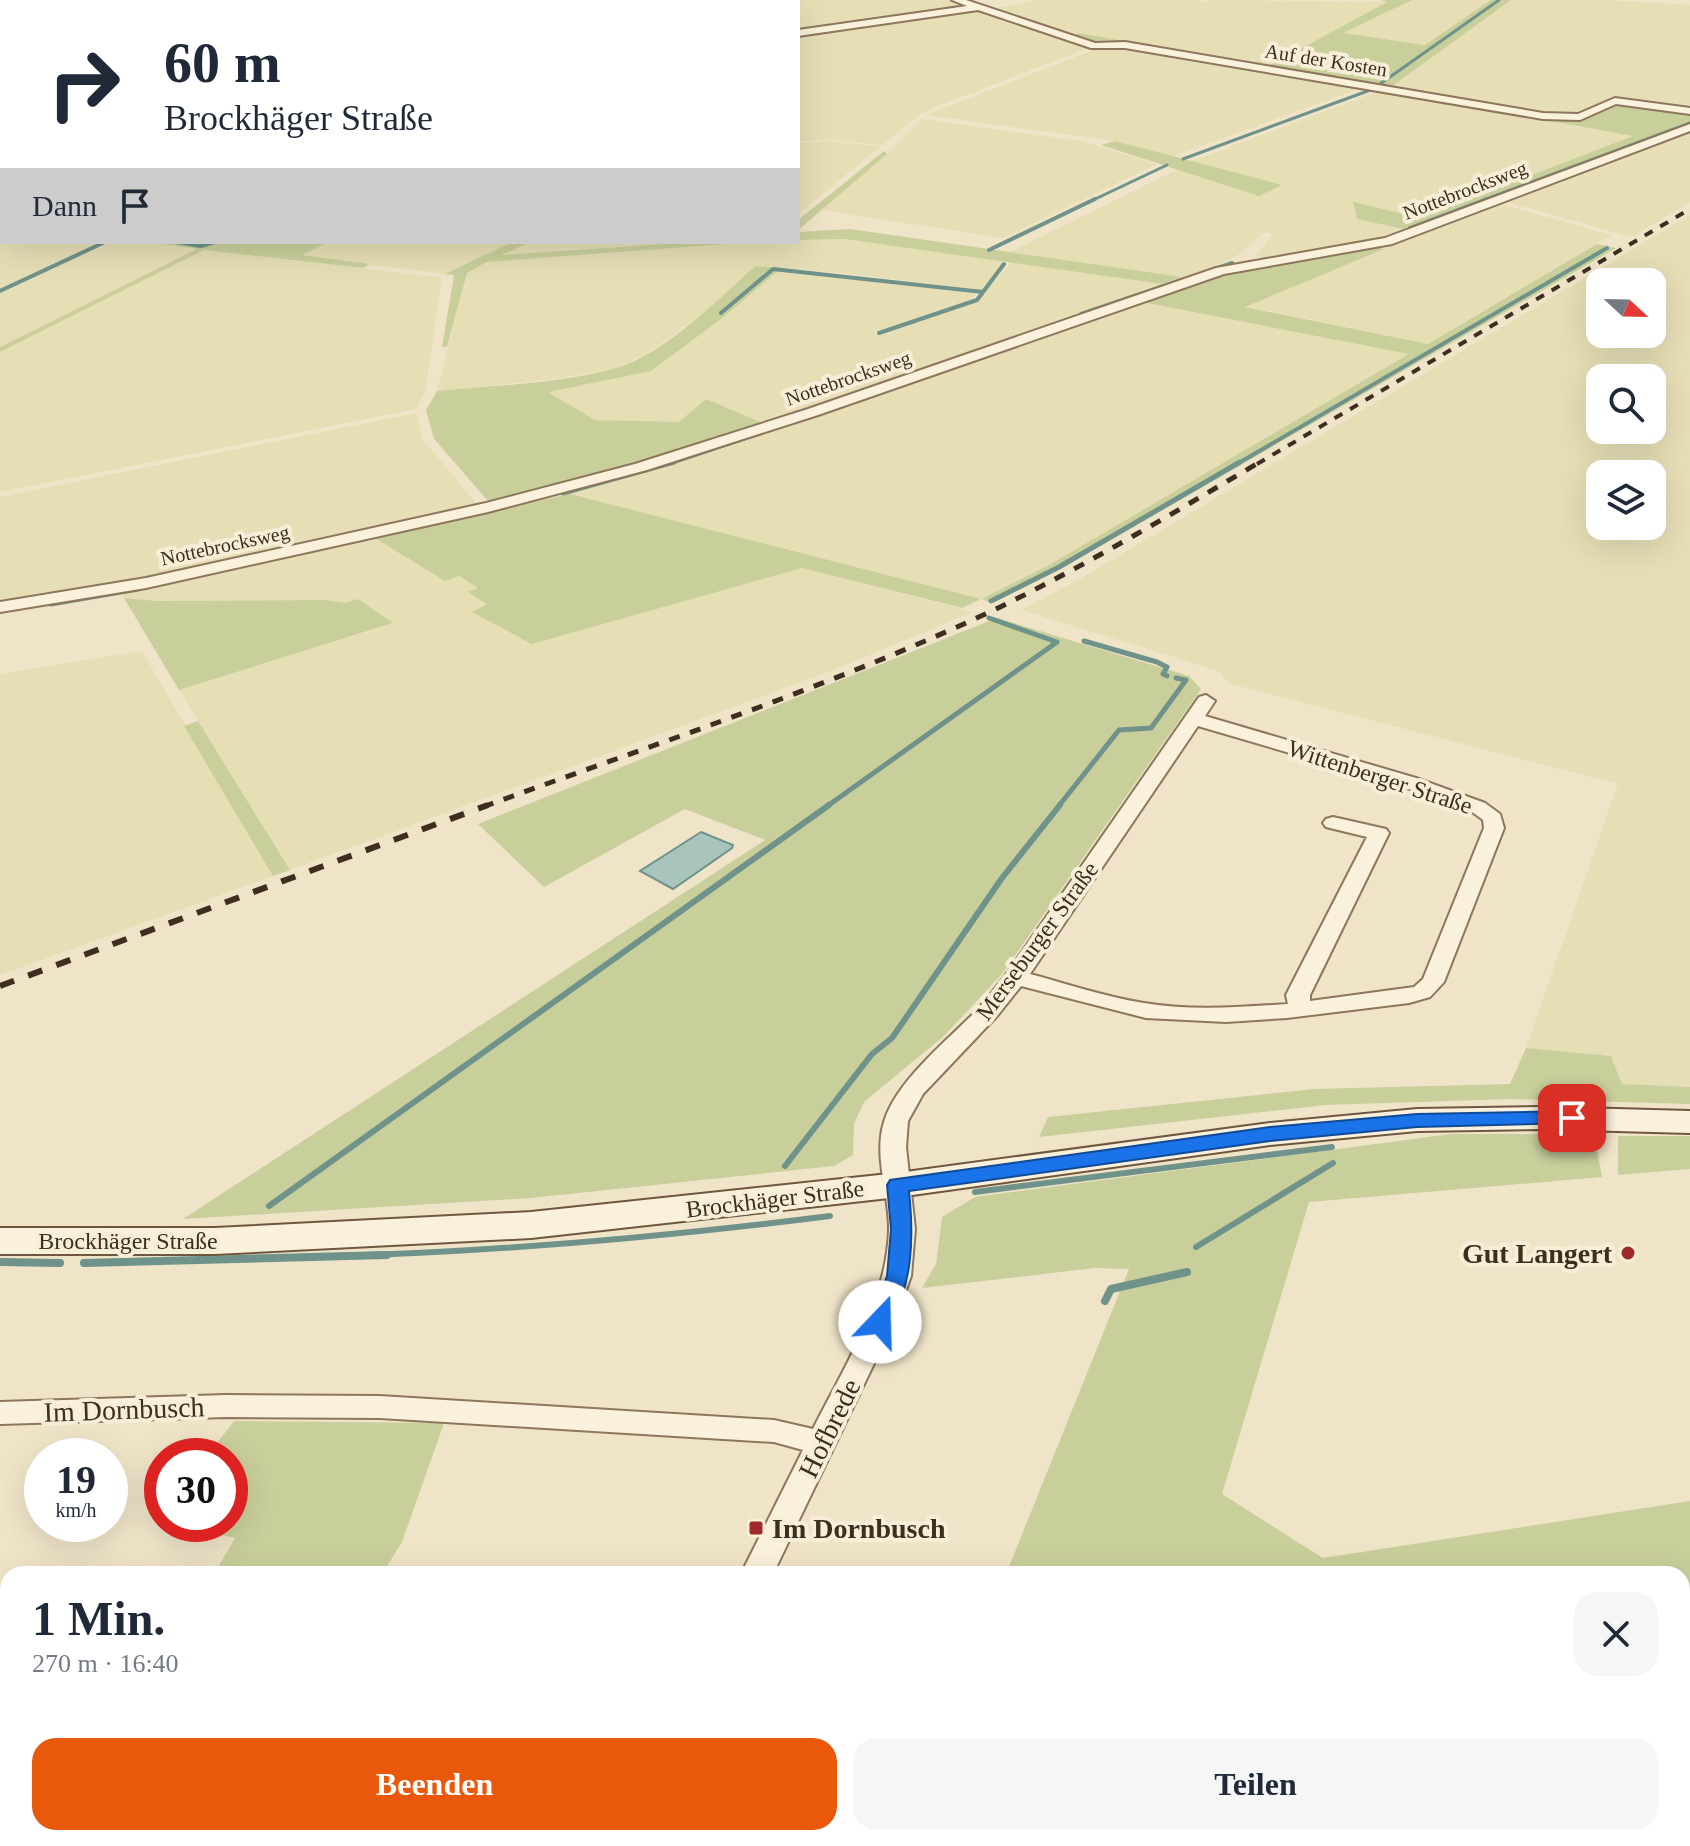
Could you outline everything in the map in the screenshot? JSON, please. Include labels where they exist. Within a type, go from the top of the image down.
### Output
[{"type":"main road","name":"Brockhäger Straße","points":[[0,1241],[215,1241],[403,1234],[631,1215],[898,1185],[1270,1134],[1417,1120],[1542,1118],[1690,1122]]},
{"type":"street","name":"Auf der Kosten","points":[[957,0],[1094,46],[1125,45],[1543,116],[1580,117],[1615,101],[1690,111]]},
{"type":"street","points":[[800,33],[981,8]]},
{"type":"street","name":"Nottebrocksweg","points":[[0,607],[161,580],[460,514],[611,476],[813,412],[1221,271],[1388,241],[1690,127]]},
{"type":"street","name":"Merseburger Straße","points":[[898,1185],[893,1147],[896,1121],[913,1090],[989,1011],[1016,977],[1206,701]]},
{"type":"street","name":"Wittenberger Straße","points":[[1016,977],[1162,1013],[1259,1014],[1409,996],[1422,992],[1433,982],[1494,828],[1493,818],[1478,807],[1409,782],[1194,719]]},
{"type":"street","points":[[1300,1009],[1298,995],[1379,833],[1333,823]]},
{"type":"street","name":"Hofbrede","points":[[761,1566],[880,1322],[898,1276],[902,1229],[898,1185]]},
{"type":"street","name":"Im Dornbusch","points":[[0,1413],[226,1406],[380,1407],[774,1431],[822,1443]]},
{"type":"shaded area","points":[[800,0],[951,0],[972,7],[800,31]]},
{"type":"shaded area","points":[[1036,0],[1388,2],[1269,66],[1057,32],[993,9]]},
{"type":"shaded area","points":[[1412,0],[1491,0],[1425,45],[1342,33]]},
{"type":"shaded area","points":[[1511,0],[1607,0],[1690,5],[1690,109],[1612,97],[1583,114],[1543,114],[1390,87]]},
{"type":"shaded area","points":[[983,11],[1091,47],[933,108],[917,116],[883,145],[830,140],[800,141],[800,35]]},
{"type":"shaded area","points":[[1114,46],[1361,88],[1171,157],[1115,141],[926,115],[1093,50]]},
{"type":"shaded area","points":[[1379,91],[1634,136],[1420,218],[1353,202],[1357,219],[1403,229],[1380,239],[1265,259],[1256,255],[1273,234],[1263,232],[1243,252],[1221,264],[1182,277],[1010,252],[1178,169],[1259,196],[1281,185],[1189,162]]},
{"type":"shaded area","points":[[922,119],[1080,141],[1157,164],[1003,238],[820,210],[887,154]]},
{"type":"shaded area","points":[[1690,131],[1690,202],[1632,237],[1502,201]]},
{"type":"shaded area","points":[[828,141],[881,146],[800,212],[800,143]]},
{"type":"shaded area","points":[[1497,203],[1612,235],[1428,344],[1244,306]]},
{"type":"shaded area","points":[[1690,215],[1690,1087],[1622,1084],[1611,1056],[1526,1048],[1618,784],[1228,683],[1219,671],[1021,610],[1080,579],[1586,277],[1586,348],[1666,348],[1666,268],[1601,268]]},
{"type":"shaded area","points":[[845,239],[1005,261],[981,291],[845,273],[755,266],[706,312],[646,354],[617,368],[556,379],[437,391],[467,273],[486,262],[727,244],[800,244],[800,240]]},
{"type":"shaded area","points":[[0,244],[97,244],[0,289]]},
{"type":"shaded area","points":[[107,244],[163,244],[198,249],[0,347],[0,293]]},
{"type":"shaded area","points":[[324,244],[508,244],[445,274],[300,255]]},
{"type":"shaded area","points":[[525,244],[664,244],[498,255]]},
{"type":"shaded area","points":[[204,250],[442,278],[425,393],[416,409],[0,492],[0,352]]},
{"type":"shaded area","points":[[1011,262],[1162,284],[763,423],[706,399],[679,422],[595,420],[547,391],[651,370],[725,316],[778,270],[978,292],[969,302],[874,333],[880,334],[975,303]]},
{"type":"shaded area","points":[[1142,302],[1410,354],[1049,565],[981,599],[570,494],[719,450]]},
{"type":"shaded area","points":[[416,413],[423,440],[477,504],[139,578],[0,600],[0,497]]},
{"type":"shaded area","points":[[373,537],[445,581],[459,576],[479,589],[469,592],[488,604],[473,611],[532,644],[802,568],[973,612],[831,671],[290,870],[179,690],[392,624],[346,603],[324,600],[157,601],[124,598],[122,594]]},
{"type":"shaded area","points":[[142,651],[273,876],[0,975],[0,674]]},
{"type":"green space","points":[[1380,0],[1412,0],[1343,33],[1425,45],[1491,0],[1511,0],[1391,87],[1476,104],[1582,118],[1619,98],[1690,109],[1690,122],[1403,229],[1357,219],[1353,202],[1420,218],[1633,136],[1125,44],[1100,46],[1071,37],[1078,33],[1269,66],[1387,2]]},
{"type":"green space","points":[[1115,141],[1282,185],[1259,196],[1101,145]]},
{"type":"green space","points":[[884,151],[887,154],[800,228],[800,218]]},
{"type":"green space","points":[[850,229],[1182,277],[1162,284],[845,239],[800,240],[800,232]]},
{"type":"green space","points":[[163,244],[324,244],[302,255],[370,264],[363,268],[204,250],[0,352],[0,347],[197,249]]},
{"type":"green space","points":[[508,244],[526,244],[502,255],[664,244],[727,244],[486,262],[467,273],[447,347],[442,347],[454,275],[445,274]]},
{"type":"green space","points":[[1597,244],[1616,248],[1061,569],[993,603],[981,599],[1049,565],[1409,354],[1142,302],[1263,264],[1376,247],[1384,249],[1245,307],[1428,344]]},
{"type":"green space","points":[[755,266],[781,268],[725,316],[651,371],[548,392],[595,420],[679,422],[706,399],[763,423],[654,459],[488,501],[434,439],[426,410],[437,391],[572,378],[634,361],[671,339]]},
{"type":"green space","points":[[570,494],[981,599],[962,608],[802,568],[532,644],[472,612],[487,604],[468,592],[478,588],[459,576],[445,581],[373,537]]},
{"type":"green space","points":[[124,598],[157,601],[324,600],[346,603],[358,599],[393,623],[179,690]]},
{"type":"green space","points":[[997,618],[1189,676],[1201,689],[1002,974],[944,1036],[864,1102],[854,1124],[853,1155],[834,1166],[531,1198],[183,1219],[765,840],[685,809],[544,887],[478,824]]},
{"type":"green space","points":[[198,721],[290,870],[273,876],[184,726]]},
{"type":"green space","points":[[1526,1048],[1611,1056],[1622,1084],[1690,1087],[1690,1104],[1511,1099],[1325,1105],[1039,1137],[1048,1117],[1314,1089],[1510,1084]]},
{"type":"green space","points":[[1451,1134],[1594,1134],[1602,1177],[1309,1202],[1222,1494],[1323,1558],[1690,1501],[1690,1566],[1009,1566],[1129,1269],[1095,1268],[922,1288],[936,1264],[942,1217],[975,1197]]},
{"type":"green space","points":[[1618,1136],[1690,1136],[1690,1169],[1618,1175]]},
{"type":"green space","points":[[234,1421],[444,1423],[402,1542],[387,1566],[219,1566],[233,1542],[248,1542],[248,1438],[221,1438]]},
{"type":"water","points":[[701,832],[733,845],[732,848],[673,889],[640,871]]},
{"type":"waterway","points":[[1380,84],[1499,0]]},
{"type":"waterway","points":[[1183,159],[1373,89]]},
{"type":"waterway","points":[[1481,201],[1690,123]]},
{"type":"waterway","points":[[1091,201],[1167,165]]},
{"type":"waterway","points":[[989,250],[1095,199]]},
{"type":"waterway","points":[[1410,228],[1487,199]]},
{"type":"waterway","points":[[0,291],[101,244]]},
{"type":"waterway","points":[[188,244],[208,244]]},
{"type":"waterway","points":[[1237,464],[1607,248]]},
{"type":"waterway","points":[[1212,270],[1232,263]]},
{"type":"waterway","points":[[983,292],[1004,264]]},
{"type":"waterway","points":[[721,313],[773,269],[983,292]]},
{"type":"waterway","points":[[1081,314],[1194,276]]},
{"type":"waterway","points":[[879,333],[977,300],[983,292]]},
{"type":"waterway","points":[[674,462],[776,428]]},
{"type":"waterway","points":[[563,493],[674,462]]},
{"type":"waterway","points":[[668,464],[674,462]]},
{"type":"waterway","points":[[991,601],[1059,567],[1240,462]]},
{"type":"waterway","points":[[51,604],[138,589]]},
{"type":"waterway","points":[[826,807],[1057,642],[989,618]]},
{"type":"waterway","points":[[1084,641],[1157,662],[1167,667],[1163,674],[1167,676]]},
{"type":"waterway","points":[[1058,807],[1119,730],[1151,728],[1186,680],[1176,678]]},
{"type":"waterway","points":[[269,1206],[829,805]]},
{"type":"waterway","points":[[785,1166],[872,1054],[892,1038],[1002,878],[1060,805]]},
{"type":"waterway","points":[[975,1192],[1332,1147]]},
{"type":"waterway","points":[[1196,1247],[1333,1163]]},
{"type":"waterway","points":[[308,1257],[569,1243],[830,1216]]},
{"type":"waterway","points":[[84,1263],[387,1255]]},
{"type":"waterway","points":[[0,1262],[60,1263]]},
{"type":"waterway","points":[[1105,1301],[1111,1289],[1187,1272]]},
{"type":"railway","points":[[1257,464],[1690,209]]},
{"type":"railway","points":[[483,807],[742,714],[934,637],[1063,575],[1260,462]]},
{"type":"railway","points":[[0,986],[488,805]]},
{"type":"place","name":"Gut Langert","points":[[1628,1253]]},
{"type":"place","name":"Im Dornbusch","points":[[756,1528]]},
{"type":"route","points":[[880,1322],[898,1276],[902,1229],[898,1185],[1270,1134],[1417,1120],[1572,1118]]}]
